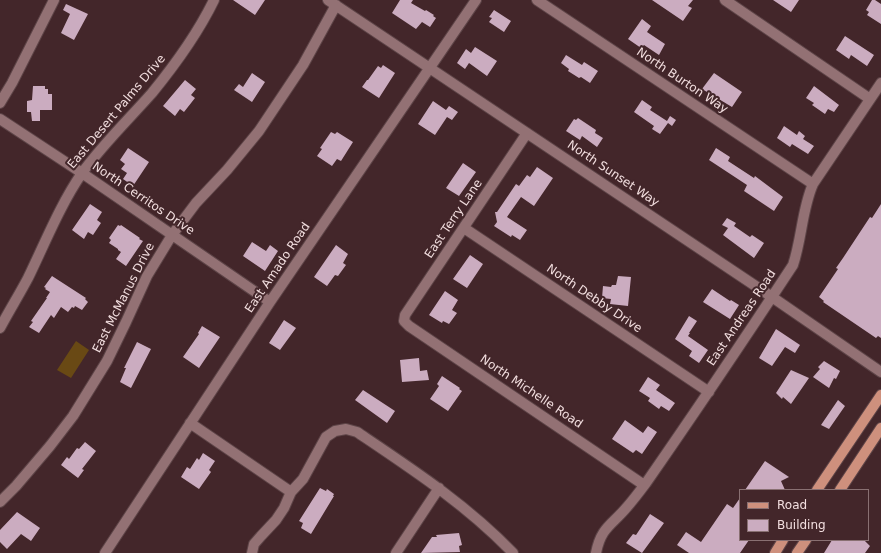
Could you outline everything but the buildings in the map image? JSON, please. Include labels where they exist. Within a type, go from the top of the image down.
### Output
[{"type":"main road","points":[[818,489],[881,395]]},
{"type":"main road","points":[[841,489],[881,428]]},
{"type":"main road","points":[[775,553],[783,541]]},
{"type":"main road","points":[[797,553],[805,541]]},
{"type":"street","points":[[0,103],[12,83],[54,0]]},
{"type":"street","name":"East Desert Palms Drive","points":[[0,328],[27,279],[65,201],[82,173],[104,144],[152,92],[175,63],[214,0]]},
{"type":"street","name":"East Amado Road","points":[[105,553],[270,302],[476,0]]},
{"type":"street","name":"North Burton Way","points":[[537,0],[813,184]]},
{"type":"street","points":[[725,0],[870,99]]},
{"type":"street","name":"North Sunset Way","points":[[332,3],[772,297],[881,372]]},
{"type":"street","name":"East McManus Drive","points":[[0,502],[16,486],[50,446],[73,416],[107,361],[147,276],[172,235],[196,203],[259,131],[303,65],[332,3]]},
{"type":"street","name":"East Andreas Road","points":[[596,553],[598,541],[604,530],[627,508],[709,392],[793,265],[798,249],[808,195],[813,184],[881,83]]},
{"type":"street","name":"North Cerritos Drive","points":[[0,119],[82,173],[270,302]]},
{"type":"street","name":"East Terry Lane","points":[[404,321],[405,315],[527,133]]},
{"type":"street","name":"North Debby Drive","points":[[464,228],[709,392]]},
{"type":"street","name":"North Michelle Road","points":[[404,321],[644,484]]},
{"type":"street","points":[[190,424],[291,492]]},
{"type":"street","points":[[252,553],[254,544],[276,520],[284,508],[291,492],[303,479],[326,436],[346,429],[357,432],[439,488],[468,510],[495,534],[513,553]]},
{"type":"street","points":[[396,553],[439,488]]},
{"type":"shaded area","points":[[76,341],[89,350],[71,378],[57,370]]}]
